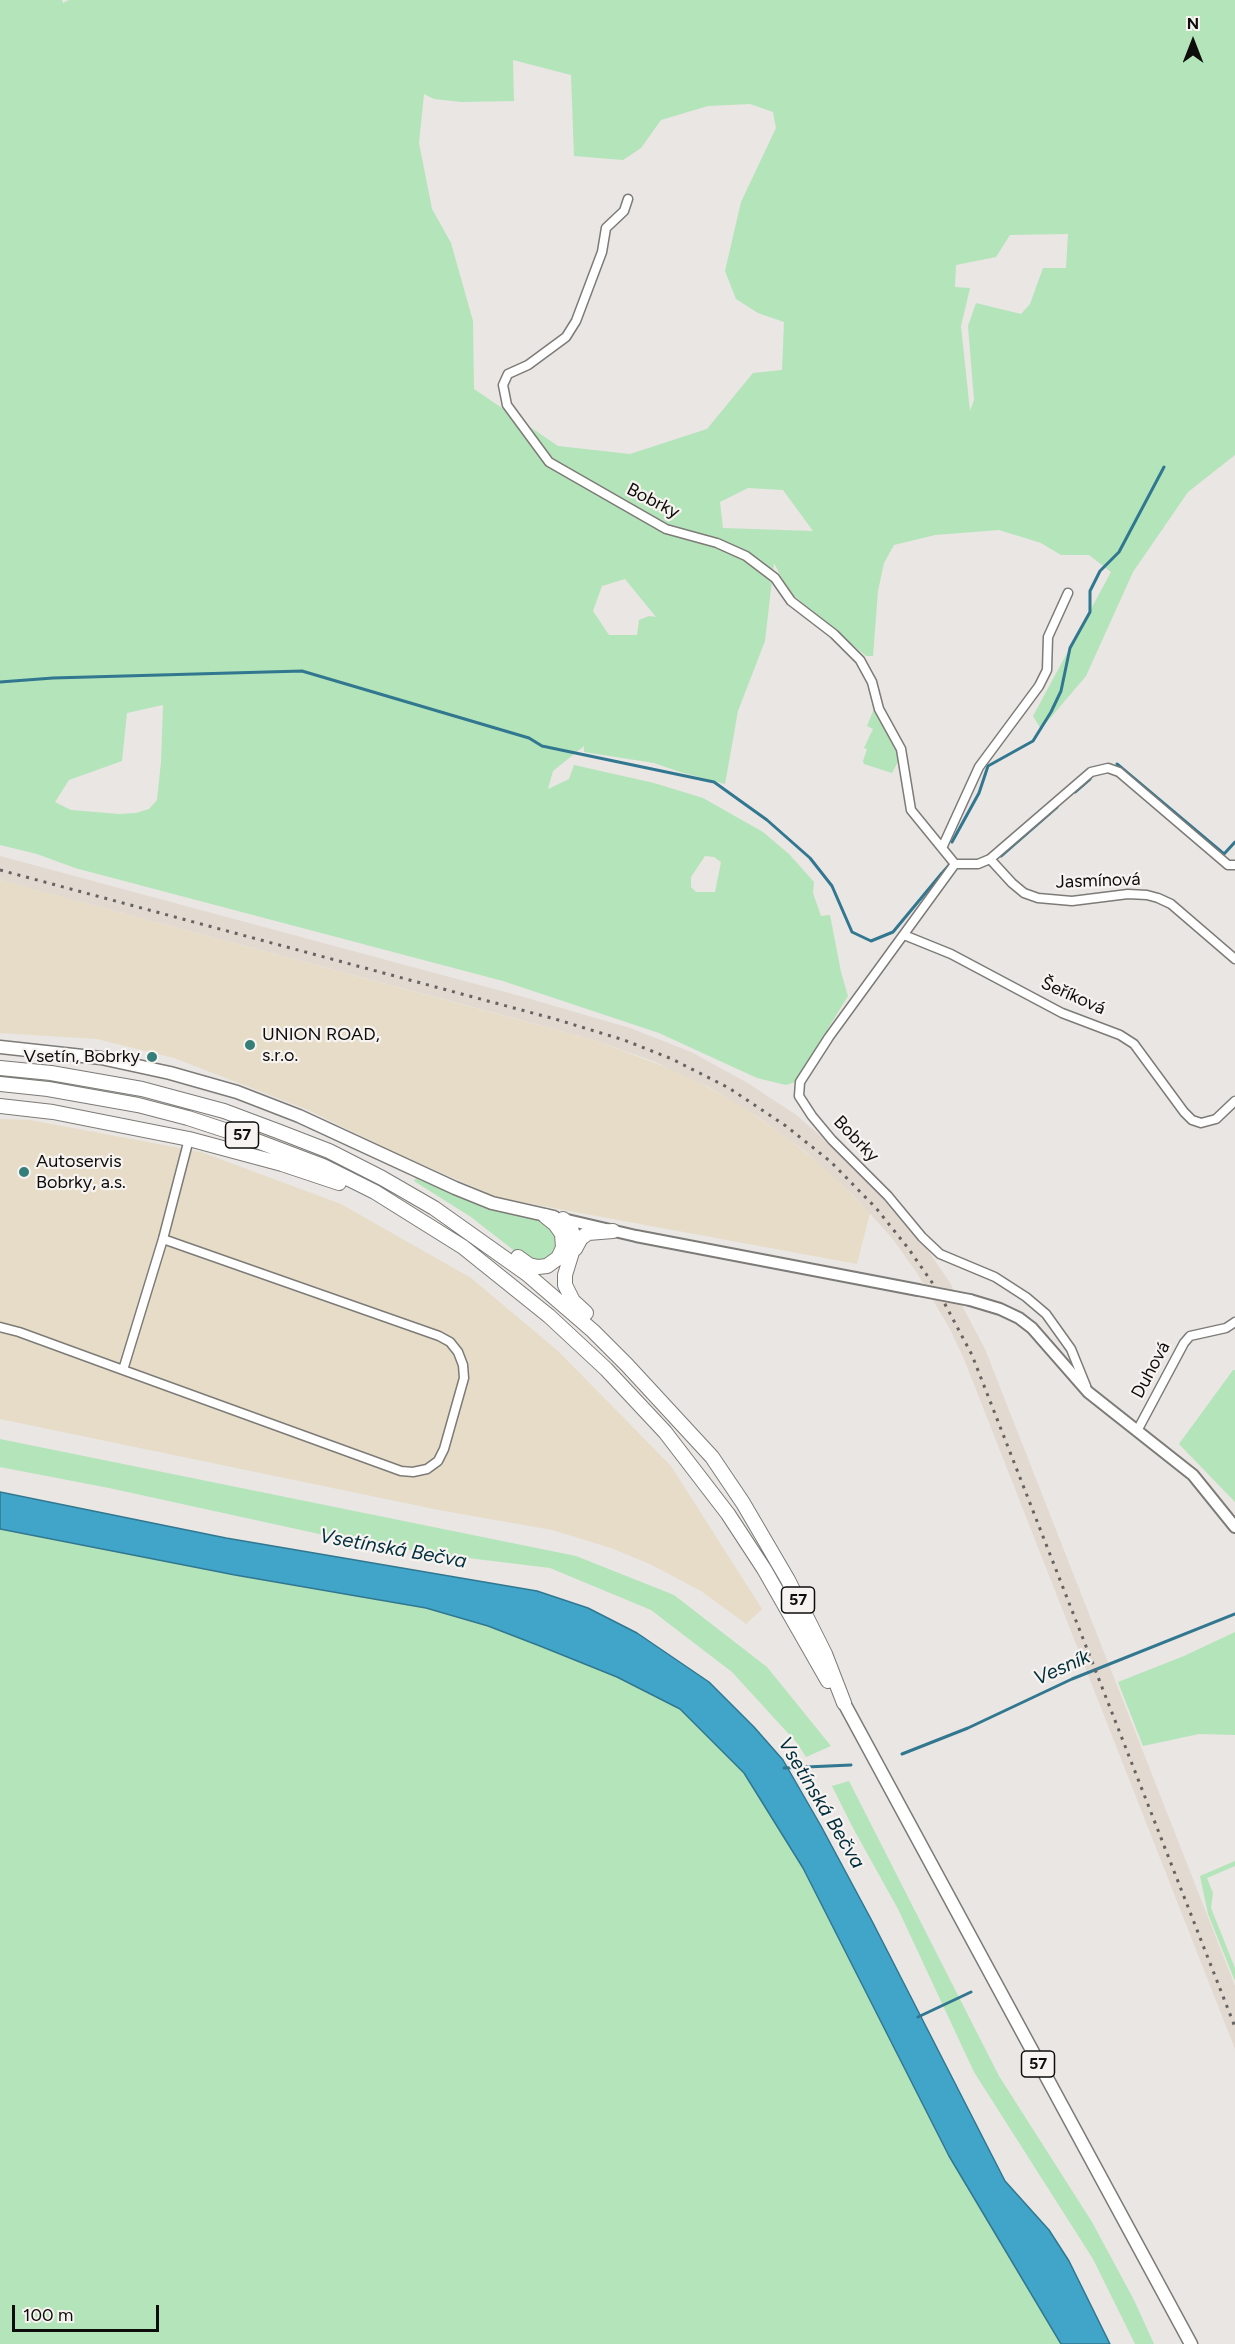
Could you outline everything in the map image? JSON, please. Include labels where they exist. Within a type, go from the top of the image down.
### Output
[{"type":"highway","name":"57","points":[[0,1068],[107,1082],[142,1089],[224,1112],[329,1151],[434,1208],[526,1274],[560,1302],[627,1365],[681,1420],[712,1457],[743,1503],[793,1590],[825,1654],[843,1703]]},
{"type":"highway","name":"57","points":[[0,1084],[138,1105],[249,1138],[323,1166],[375,1192],[463,1247],[549,1316],[606,1369],[665,1432],[728,1514],[843,1703]]},
{"type":"highway","points":[[0,1106],[53,1112],[189,1139],[282,1164],[336,1182],[463,1247]]},
{"type":"highway","points":[[434,1208],[482,1230],[533,1266],[543,1267],[555,1261],[563,1248],[570,1227]]},
{"type":"highway","points":[[545,1216],[558,1227],[570,1227]]},
{"type":"highway","points":[[570,1227],[574,1239],[565,1275],[570,1296],[635,1362],[681,1420]]},
{"type":"highway","points":[[571,1256],[584,1235],[593,1231],[613,1231]]},
{"type":"main road","points":[[0,1047],[112,1060],[237,1092],[299,1116],[454,1188],[492,1203],[545,1216]]},
{"type":"main road","name":"57","points":[[843,1703],[1191,2344]]},
{"type":"street","name":"Bobrky","points":[[628,199],[624,211],[606,228],[602,252],[576,321],[566,337],[528,364],[508,374],[503,385],[507,405],[549,462],[666,528],[717,543],[746,556],[775,578],[791,600],[834,634],[860,660],[872,682],[879,709],[901,749],[911,810],[955,864],[811,1064],[800,1082],[800,1096],[812,1116],[832,1140],[888,1196],[922,1237],[940,1254],[995,1277],[1026,1297],[1046,1314],[1071,1349],[1088,1392]]},
{"type":"street","points":[[942,848],[979,767],[1040,686],[1047,670],[1048,637],[1068,594]]},
{"type":"street","points":[[955,864],[978,864],[990,859],[1090,772],[1108,768],[1119,772],[1228,864],[1235,866]]},
{"type":"street","name":"Jasmínová","points":[[990,859],[1012,884],[1024,893],[1038,898],[1072,900],[1128,894],[1158,898],[1171,904],[1235,959]]},
{"type":"street","name":"Šeříková","points":[[904,934],[951,954],[1062,1013],[1120,1035],[1134,1044],[1192,1120],[1201,1123],[1216,1119],[1235,1101]]},
{"type":"street","points":[[123,1370],[163,1239],[189,1139]]},
{"type":"street","name":"Bobrky","points":[[570,1227],[613,1231],[970,1299],[1000,1308],[1025,1323],[1088,1392],[1193,1475],[1235,1527]]},
{"type":"street","points":[[0,1327],[401,1471],[413,1472],[427,1469],[438,1461],[444,1449],[464,1378],[463,1365],[458,1352],[450,1342],[440,1336],[163,1239]]},
{"type":"street","name":"Duhová","points":[[1137,1431],[1184,1343],[1190,1336],[1226,1329],[1235,1322]]},
{"type":"shaded area","points":[[0,856],[520,996],[630,1028],[691,1052],[746,1082],[795,1114],[841,1153],[910,1224],[950,1283],[985,1349],[1235,1986],[1235,2049],[964,1359],[950,1329],[917,1273],[892,1238],[854,1196],[806,1152],[760,1118],[711,1088],[653,1061],[594,1040],[0,880]]},
{"type":"shaded area","points":[[0,880],[594,1040],[681,1073],[734,1101],[781,1133],[826,1169],[870,1213],[857,1264],[499,1198],[392,1151],[308,1110],[174,1058],[97,1039],[0,1033]]},
{"type":"shaded area","points":[[0,1119],[30,1120],[201,1152],[341,1204],[471,1278],[558,1351],[671,1466],[762,1609],[746,1624],[701,1591],[652,1565],[611,1548],[552,1530],[439,1510],[0,1419]]},
{"type":"green space","points":[[0,0],[62,0],[63,3],[69,0],[1235,0],[1235,455],[1188,492],[1133,572],[1086,676],[1041,729],[1033,716],[1111,572],[1089,555],[1061,555],[1041,543],[999,530],[935,535],[894,545],[884,563],[878,591],[873,656],[866,656],[793,595],[774,563],[765,641],[738,711],[725,784],[654,763],[584,752],[584,746],[553,771],[548,789],[569,779],[574,765],[654,783],[703,798],[763,832],[789,854],[814,882],[813,893],[821,916],[830,915],[848,996],[795,1082],[786,1085],[757,1078],[659,1033],[503,981],[75,868],[37,854],[0,845]],"holes":[[[513,60],[571,75],[574,156],[623,160],[641,148],[661,120],[708,106],[750,104],[773,112],[776,128],[741,202],[725,271],[736,299],[758,313],[784,322],[782,370],[753,373],[707,429],[630,454],[558,446],[474,389],[473,321],[451,243],[432,209],[419,143],[424,94],[434,99],[462,102],[514,101]],[[1068,234],[1066,268],[1043,268],[1030,304],[1021,314],[976,303],[968,326],[974,400],[970,411],[961,326],[970,288],[955,287],[956,265],[996,257],[1010,235]],[[748,488],[783,490],[813,531],[723,528],[720,502]],[[625,579],[656,617],[649,616],[639,620],[637,635],[609,635],[593,611],[602,586]],[[163,705],[157,800],[149,809],[136,813],[119,814],[71,810],[55,802],[69,780],[122,761],[127,713]],[[705,856],[714,857],[721,862],[715,892],[696,892],[691,887],[691,877]]]},
{"type":"green space","points":[[874,709],[900,758],[892,773],[864,764],[863,761],[867,749],[864,748],[873,729],[867,726]]},
{"type":"green space","points":[[416,1178],[484,1208],[545,1222],[554,1229],[559,1245],[551,1258],[539,1261],[521,1256],[471,1217],[414,1181]]},
{"type":"green space","points":[[1235,1370],[1235,1502],[1179,1444]]},
{"type":"green space","points":[[0,1439],[576,1556],[674,1595],[767,1667],[831,1746],[806,1757],[797,1743],[732,1672],[651,1610],[550,1568],[427,1553],[333,1537],[109,1488],[0,1467]]},
{"type":"green space","points":[[0,1528],[235,1575],[426,1608],[488,1626],[540,1646],[617,1677],[680,1709],[744,1773],[803,1868],[949,2156],[1061,2344],[0,2344]]},
{"type":"green space","points":[[1235,1632],[1235,1735],[1199,1734],[1143,1746],[1118,1682],[1184,1656]]},
{"type":"green space","points":[[849,1781],[999,2076],[1092,2222],[1134,2300],[1154,2344],[1135,2344],[1093,2259],[974,2072],[898,1909],[832,1786]]},
{"type":"green space","points":[[1235,1861],[1235,1866],[1207,1878],[1213,1893],[1211,1908],[1235,1968],[1235,1981],[1208,1914],[1200,1876]]},
{"type":"water","points":[[0,1492],[226,1538],[537,1591],[588,1608],[637,1633],[709,1682],[783,1760],[872,1921],[1005,2181],[1049,2230],[1069,2261],[1110,2344],[1061,2344],[949,2156],[803,1868],[744,1773],[680,1709],[617,1677],[540,1646],[488,1626],[426,1608],[235,1575],[0,1529]]},
{"type":"waterway","points":[[952,842],[979,793],[988,766],[1033,741],[1051,712],[1061,691],[1070,648],[1090,612],[1090,591],[1100,571],[1119,552],[1164,467]]},
{"type":"waterway","points":[[0,682],[53,678],[302,671],[529,738],[542,746],[714,782],[767,820],[810,858],[832,886],[852,932],[871,941],[893,932],[942,873],[945,873]]},
{"type":"waterway","points":[[1117,764],[1224,854],[1235,842]]},
{"type":"waterway","points":[[1075,792],[1090,779]]},
{"type":"waterway","points":[[1001,856],[1057,807]]},
{"type":"waterway","points":[[943,872],[950,864]]},
{"type":"waterway","name":"Vesník","points":[[902,1754],[968,1728],[1072,1679],[1235,1614]]},
{"type":"waterway","name":"Vesník","points":[[784,1768],[851,1765]]},
{"type":"waterway","points":[[918,2017],[971,1992]]},
{"type":"railway","points":[[0,870],[555,1019],[624,1040],[672,1059],[729,1088],[786,1126],[831,1162],[876,1208],[908,1248],[938,1291],[972,1355],[1235,2027]]},
{"type":"place","name":"UNION ROAD, s.r.o.","points":[[250,1045]]},
{"type":"place","name":"Vsetín, Bobrky","points":[[152,1057]]},
{"type":"place","name":"Autoservis Bobrky, a.s.","points":[[24,1172]]},
{"type":"water label","name":"Vsetínská Bečva","points":[[393,1549]]},
{"type":"water label","name":"Vsetínská Bečva","points":[[821,1803]]}]
